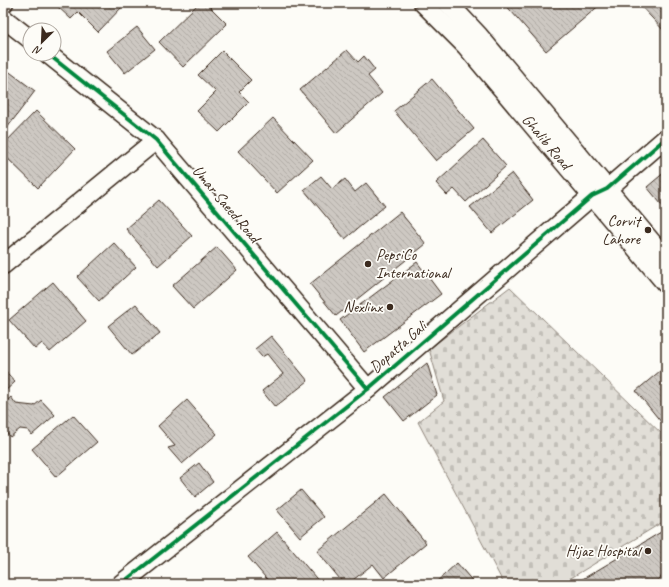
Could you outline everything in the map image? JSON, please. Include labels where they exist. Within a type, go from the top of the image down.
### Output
[{"type":"street","name":"Ghalib Road","points":[[423,3],[472,41]]},
{"type":"street","name":"Ghalib Road","points":[[448,3],[472,41],[599,192],[666,284]]},
{"type":"street","points":[[3,18],[22,33]]},
{"type":"street","name":"Umar Saeed Road","points":[[58,62],[156,140],[368,389]]},
{"type":"street","name":"Dopatta Gali","points":[[121,584],[368,389],[599,192],[666,138]]},
{"type":"street","points":[[3,264],[156,140]]},
{"type":"street","name":"Ghalib Road","points":[[599,192],[666,259]]},
{"type":"green space","points":[[510,287],[666,438],[666,520],[561,584],[504,584],[418,422],[444,401],[429,349]]},
{"type":"building","points":[[60,3],[122,3],[124,5],[98,32],[78,12],[71,19],[57,6]]},
{"type":"building","points":[[199,3],[206,3],[227,24],[183,67],[159,42]]},
{"type":"building","points":[[504,3],[602,3],[546,51]]},
{"type":"building","points":[[638,3],[664,3],[666,5],[666,33]]},
{"type":"building","points":[[137,27],[155,49],[125,73],[107,51]]},
{"type":"building","points":[[347,50],[358,62],[364,56],[375,70],[368,76],[382,93],[336,133],[300,90]]},
{"type":"building","points":[[222,51],[251,80],[239,92],[249,102],[219,132],[197,111],[216,92],[198,75]]},
{"type":"building","points":[[3,67],[35,91],[4,132],[3,132]]},
{"type":"building","points":[[432,79],[474,129],[436,161],[394,111]]},
{"type":"building","points":[[36,111],[75,149],[38,188],[3,154],[3,145]]},
{"type":"building","points":[[273,118],[313,160],[277,193],[238,151]]},
{"type":"building","points":[[483,140],[506,166],[466,202],[454,189],[447,195],[436,183]]},
{"type":"building","points":[[666,171],[666,210],[647,187]]},
{"type":"building","points":[[512,173],[533,200],[492,233],[470,207]]},
{"type":"building","points":[[321,176],[332,189],[345,179],[355,192],[366,183],[385,206],[345,239],[304,190]]},
{"type":"building","points":[[159,200],[192,236],[158,266],[126,229]]},
{"type":"building","name":"PepsiCo International","points":[[400,212],[426,244],[336,316],[310,284]]},
{"type":"building","points":[[114,243],[136,267],[99,301],[77,277]]},
{"type":"building","points":[[217,247],[237,270],[193,309],[172,286]]},
{"type":"building","name":"Nexlinx","points":[[417,262],[441,294],[364,352],[340,320]]},
{"type":"building","points":[[53,282],[86,321],[50,352],[42,343],[35,349],[9,320]]},
{"type":"building","points":[[136,304],[160,333],[132,355],[108,326]]},
{"type":"building","points":[[271,336],[308,381],[275,407],[262,391],[283,374],[267,354],[262,357],[255,349]]},
{"type":"building","points":[[427,363],[437,395],[404,421],[385,397]]},
{"type":"building","points":[[666,366],[666,428],[636,391]]},
{"type":"building","points":[[3,368],[15,382],[3,393]]},
{"type":"building","points":[[11,397],[16,404],[34,406],[41,400],[55,415],[32,435],[28,430],[20,429],[10,437],[3,428],[3,404]]},
{"type":"building","points":[[187,400],[217,434],[182,464],[168,448],[175,446],[158,426]]},
{"type":"building","points":[[73,415],[97,442],[56,477],[32,449]]},
{"type":"building","points":[[199,463],[213,482],[195,497],[180,478]]},
{"type":"building","points":[[301,490],[324,517],[300,537],[277,510]]},
{"type":"building","points":[[386,494],[426,543],[384,578],[373,564],[348,584],[344,584],[317,551]]},
{"type":"building","name":"Hijaz Hospital","points":[[666,529],[666,573],[653,584],[576,583]]},
{"type":"building","points":[[277,532],[321,584],[271,584],[248,557]]},
{"type":"building","points":[[457,563],[475,584],[434,584]]},
{"type":"cycle path","points":[[58,62],[156,140],[368,389]]},
{"type":"cycle path","points":[[121,584],[368,389],[592,196],[607,189],[666,138]]},
{"type":"place","name":"Corvit Lahore","points":[[648,230]]},
{"type":"place","name":"PepsiCo International","points":[[368,264]]},
{"type":"place","name":"Nexlinx","points":[[390,307]]},
{"type":"place","name":"Hijaz Hospital","points":[[648,551]]}]
